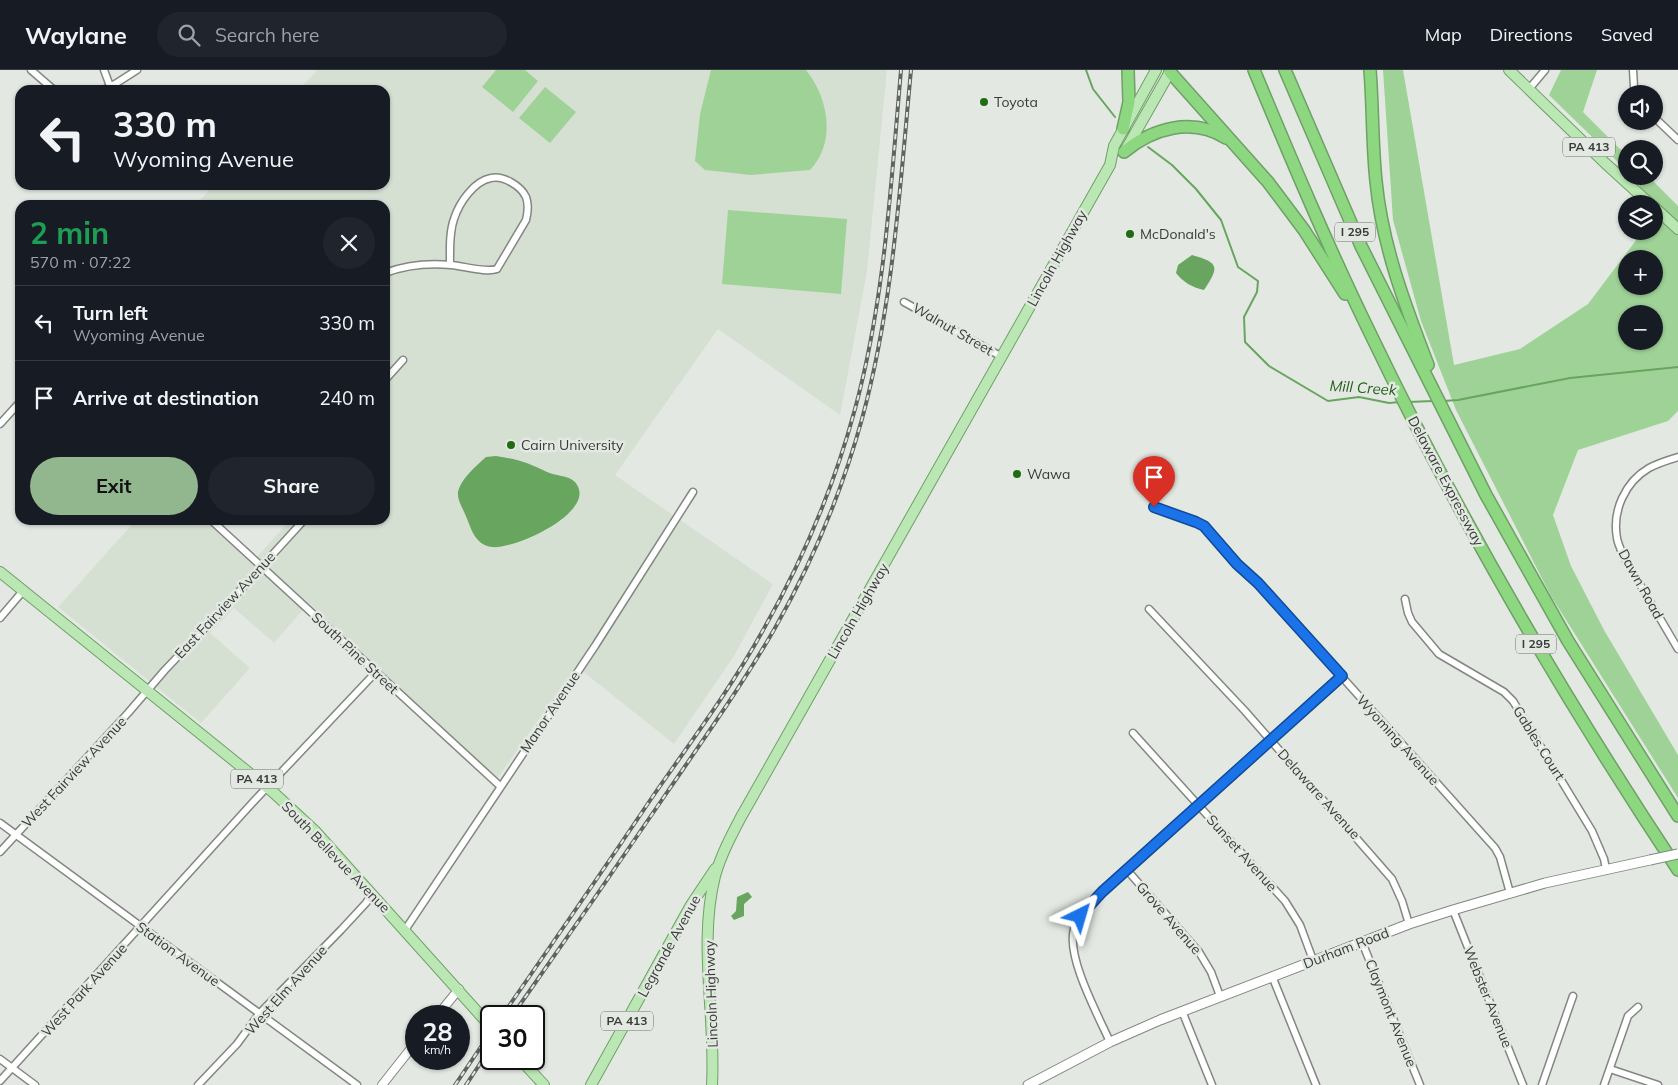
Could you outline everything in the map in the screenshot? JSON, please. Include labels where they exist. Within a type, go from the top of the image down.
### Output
[{"type":"highway","points":[[1123,129],[1129,102],[1128,70]]},
{"type":"highway","name":"Delaware Expressway","points":[[1254,70],[1305,190],[1370,333],[1408,410],[1490,564],[1532,637],[1632,800],[1678,870]]},
{"type":"highway","name":"I 295","points":[[1285,70],[1361,246],[1435,389]]},
{"type":"highway","points":[[1370,70],[1376,182],[1384,231],[1404,304],[1435,389]]},
{"type":"highway","points":[[1169,71],[1268,182],[1304,230],[1370,333]]},
{"type":"highway","points":[[1124,152],[1135,142],[1149,134],[1176,127],[1205,129],[1223,136],[1234,143]]},
{"type":"highway","name":"Delaware Expressway","points":[[1435,389],[1486,496],[1615,718],[1678,816]]},
{"type":"main road","points":[[1110,165],[1114,146],[1156,70]]},
{"type":"main road","name":"PA 413","points":[[1509,70],[1640,195]]},
{"type":"main road","points":[[1110,165],[1124,152],[1169,71]]},
{"type":"main road","name":"Lincoln Highway","points":[[712,1085],[713,1057],[708,927],[712,892],[720,862],[741,817],[1110,165]]},
{"type":"main road","points":[[1663,215],[1678,229]]},
{"type":"main road","name":"South Bellevue Avenue","points":[[0,572],[267,787],[316,832],[480,1014]]},
{"type":"main road","name":"Durham Road","points":[[1028,1085],[1110,1042],[1182,1011],[1409,924],[1510,893],[1678,854]]},
{"type":"main road","name":"Legrande Avenue","points":[[592,1085],[691,906],[720,862]]},
{"type":"main road","points":[[530,1070],[544,1085]]},
{"type":"street","points":[[31,70],[48,85]]},
{"type":"street","points":[[104,70],[110,85]]},
{"type":"street","points":[[112,85],[137,70]]},
{"type":"street","points":[[1529,89],[1544,70]]},
{"type":"street","points":[[1633,70],[1634,85]]},
{"type":"street","points":[[1663,126],[1678,140]]},
{"type":"street","points":[[390,272],[420,265],[450,265],[494,270],[500,266],[526,220],[529,211],[524,195],[511,183],[496,177],[481,181],[458,208],[451,237],[450,265]]},
{"type":"street","name":"Walnut Street","points":[[904,302],[1002,357]]},
{"type":"street","points":[[390,374],[403,360]]},
{"type":"street","points":[[0,424],[15,408]]},
{"type":"street","name":"Dawn Road","points":[[1678,457],[1648,468],[1634,480],[1622,496],[1618,507],[1616,525],[1618,545],[1625,559],[1678,649]]},
{"type":"street","name":"Manor Avenue","points":[[405,930],[595,646],[693,492]]},
{"type":"street","name":"Wyoming Avenue","points":[[1154,507],[1204,526],[1237,564],[1258,583],[1495,848],[1502,862],[1510,893]]},
{"type":"street","name":"South Pine Street","points":[[217,525],[500,786]]},
{"type":"street","name":"East Fairview Avenue","points":[[147,691],[299,525]]},
{"type":"street","points":[[0,618],[23,591]]},
{"type":"street","name":"Gables Court","points":[[1405,598],[1412,622],[1439,654],[1504,692],[1510,698],[1592,831],[1604,859],[1606,870]]},
{"type":"street","name":"Delaware Avenue","points":[[1150,609],[1271,740],[1392,879],[1402,900],[1409,924]]},
{"type":"street","name":"West Park Avenue","points":[[0,1081],[267,787],[376,672]]},
{"type":"street","points":[[1110,1042],[1088,993],[1076,960],[1073,937],[1076,924],[1089,904],[1342,676]]},
{"type":"street","name":"West Fairview Avenue","points":[[0,852],[147,691]]},
{"type":"street","name":"Sunset Avenue","points":[[1133,734],[1285,901],[1300,925],[1313,960]]},
{"type":"street","name":"Station Avenue","points":[[0,823],[357,1085]]},
{"type":"street","name":"Grove Avenue","points":[[1127,870],[1199,952],[1211,972],[1220,996]]},
{"type":"street","name":"West Elm Avenue","points":[[198,1085],[237,1044],[259,1014],[353,917],[372,894]]},
{"type":"street","name":"Webster Avenue","points":[[1452,910],[1523,1085]]},
{"type":"street","name":"Claymont Avenue","points":[[1362,942],[1420,1085]]},
{"type":"street","points":[[1272,976],[1316,1085]]},
{"type":"street","points":[[446,1005],[459,990]]},
{"type":"street","points":[[1542,1085],[1573,996]]},
{"type":"street","points":[[1604,1085],[1628,1016],[1638,1007]]},
{"type":"street","points":[[1182,1011],[1212,1085]]},
{"type":"street","points":[[382,1085],[405,1056]]},
{"type":"street","points":[[0,1059],[35,1085]]},
{"type":"street","points":[[1610,1069],[1658,1085]]},
{"type":"shaded area","name":"Cairn University","points":[[317,70],[887,70],[867,271],[840,415],[718,329],[615,475],[773,584],[734,656],[674,744],[576,666],[497,779],[309,603],[274,643],[234,608],[210,633],[250,668],[201,723],[58,607],[132,525],[214,525],[255,559],[286,525],[390,525],[390,200],[200,200],[210,190],[390,190],[390,85],[304,85]]},
{"type":"shaded area","points":[[496,70],[525,70],[538,81],[513,112],[482,87]]},
{"type":"shaded area","points":[[711,70],[806,70],[820,93],[826,120],[824,146],[810,170],[751,175],[705,170],[695,161],[700,114]]},
{"type":"shaded area","points":[[1383,70],[1403,70],[1454,365],[1520,349],[1588,304],[1618,264],[1618,295],[1663,295],[1663,250],[1629,250],[1636,240],[1663,240],[1663,195],[1643,195],[1640,185],[1657,185],[1678,206],[1678,411],[1668,421],[1578,450],[1553,515],[1571,566],[1604,630],[1678,755],[1678,798],[1551,596],[1456,410],[1421,321],[1393,220]]},
{"type":"shaded area","points":[[1561,70],[1597,70],[1583,112],[1618,147],[1618,162],[1549,95]]},
{"type":"shaded area","points":[[545,87],[576,112],[550,143],[519,118]]},
{"type":"shaded area","points":[[728,210],[847,219],[841,294],[722,284]]},
{"type":"shaded area","points":[[1192,255],[1208,261],[1214,267],[1212,276],[1204,290],[1188,284],[1176,273],[1178,265]]},
{"type":"shaded area","points":[[486,457],[510,458],[572,480],[575,482],[580,493],[576,505],[566,516],[551,526],[518,542],[492,547],[481,543],[471,530],[459,500],[458,492],[466,478],[478,464]]},
{"type":"shaded area","points":[[748,892],[752,897],[744,904],[744,916],[734,920],[731,916],[736,911],[737,897]]},
{"type":"waterway","name":"Mill Creek","points":[[1086,70],[1093,89],[1115,117]]},
{"type":"waterway","name":"Mill Creek","points":[[1148,147],[1172,165],[1196,189],[1221,220],[1238,267],[1258,281],[1257,292],[1244,317],[1245,342],[1269,366],[1328,401],[1359,397],[1389,403],[1400,402]]},
{"type":"waterway","name":"Mill Creek","points":[[1443,401],[1458,400],[1570,378],[1678,367]]},
{"type":"waterway","name":"Mill Creek","points":[[1408,402],[1433,401]]},
{"type":"railway","points":[[510,1005],[709,717],[750,654],[777,606],[816,524],[847,438],[873,326],[886,241],[901,70]]},
{"type":"railway","points":[[520,1005],[750,670],[789,603],[825,526],[854,446],[873,376],[894,246],[911,70]]},
{"type":"railway","points":[[455,1085],[480,1048]]},
{"type":"railway","points":[[466,1085],[480,1064]]},
{"type":"place","name":"Toyota","points":[[984,102]]},
{"type":"place","name":"McDonald's","points":[[1130,234]]},
{"type":"place","name":"Cairn University","points":[[511,445]]},
{"type":"place","name":"Wawa","points":[[1017,474]]},
{"type":"route","points":[[1080,916],[1102,892],[1342,676],[1204,526],[1172,512],[1154,507]]}]
